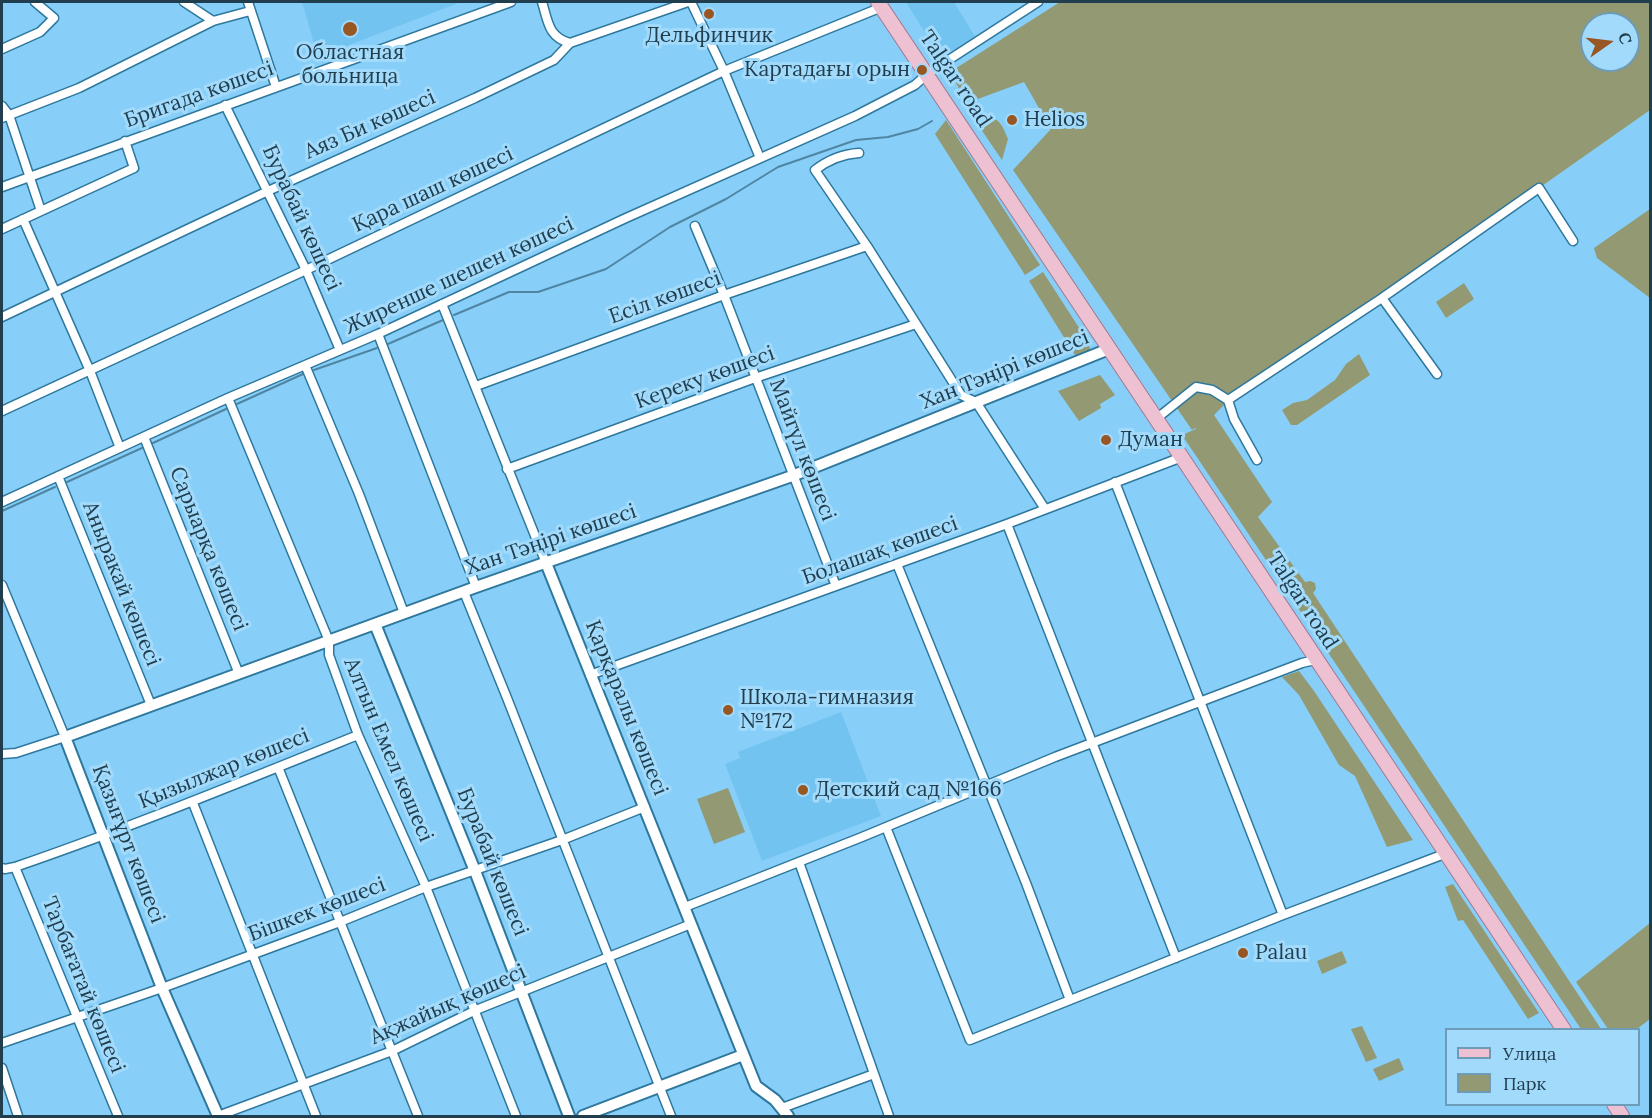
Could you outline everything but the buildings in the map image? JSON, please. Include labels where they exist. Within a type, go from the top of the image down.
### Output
[{"type":"main road","name":"Talgar road","points":[[880,4],[1315,660],[1563,1028]]},
{"type":"street","points":[[2,49],[40,32],[54,18],[35,2]]},
{"type":"street","points":[[184,2],[213,21]]},
{"type":"street","name":"Бригада көшесі","points":[[2,187],[511,2]]},
{"type":"street","points":[[542,2],[552,32],[560,40],[570,43]]},
{"type":"street","points":[[690,2],[724,71],[760,158]]},
{"type":"street","name":"Аяз Би көшесі","points":[[2,317],[268,191],[554,60],[570,43],[690,2]]},
{"type":"street","name":"Жиренше шешен көшесі","points":[[2,502],[228,398],[378,334],[855,116],[915,85],[927,74],[1038,2]]},
{"type":"street","name":"Қара шаш көшесі","points":[[2,411],[306,270],[724,71],[880,4]]},
{"type":"street","points":[[5,117],[79,88],[213,21],[249,6],[276,87]]},
{"type":"street","points":[[2,105],[41,211]]},
{"type":"street","name":"Бурабай көшесі","points":[[225,105],[306,270],[340,350]]},
{"type":"street","points":[[2,229],[134,168],[124,141]]},
{"type":"street","points":[[859,153],[849,153],[826,162],[815,170],[867,246],[961,395],[976,402],[1045,508]]},
{"type":"street","points":[[1228,400],[1382,298],[1539,189],[1573,241]]},
{"type":"street","points":[[23,219],[90,371],[120,448]]},
{"type":"street","name":"Майгүл көшесі","points":[[695,226],[724,295],[836,586]]},
{"type":"street","name":"Есіл көшесі","points":[[476,387],[724,295],[867,246]]},
{"type":"street","points":[[1382,298],[1437,375]]},
{"type":"street","name":"Қарқаралы көшесі","points":[[442,304],[756,1086],[775,1100],[785,1112]]},
{"type":"street","name":"Кереку көшесі","points":[[507,469],[755,378],[916,324]]},
{"type":"street","points":[[378,334],[476,587]]},
{"type":"street","name":"Хан Тәңірі көшесі","points":[[2,754],[16,753],[65,737],[476,587],[792,476],[1109,349]]},
{"type":"street","points":[[306,365],[359,494],[404,613]]},
{"type":"street","points":[[1156,419],[1196,387],[1212,390],[1228,400],[1234,419],[1257,460]]},
{"type":"street","name":"Алтын Емел көшесі","points":[[228,398],[329,641],[329,655],[358,735],[426,887],[516,1116]]},
{"type":"street","name":"Сарыарқа көшесі","points":[[144,436],[238,674]]},
{"type":"street","name":"Болашақ көшесі","points":[[590,675],[1007,524],[1182,457]]},
{"type":"street","name":"Аныракай көшесі","points":[[58,476],[151,705]]},
{"type":"street","points":[[1115,482],[1283,915]]},
{"type":"street","points":[[1007,524],[1176,958]]},
{"type":"street","points":[[897,564],[1070,1000]]},
{"type":"street","name":"Қазығұрт көшесі","points":[[2,585],[105,836],[162,988],[218,1116]]},
{"type":"street","points":[[464,592],[671,1116]]},
{"type":"street","name":"Бурабай көшесі","points":[[375,624],[475,871],[569,1116]]},
{"type":"street","points":[[685,907],[1200,700],[1315,660]]},
{"type":"street","name":"Қызылжар көшесі","points":[[2,868],[15,867],[105,836],[193,803],[358,735]]},
{"type":"street","points":[[278,767],[418,1116]]},
{"type":"street","points":[[193,803],[316,1116]]},
{"type":"street","name":"Бішкек көшесі","points":[[2,1043],[254,955],[426,887],[562,840],[645,807]]},
{"type":"street","points":[[886,827],[970,1040],[1283,915],[1447,854]]},
{"type":"street","points":[[799,862],[890,1116]]},
{"type":"street","name":"Тарбағатай көшесі","points":[[15,867],[118,1116]]},
{"type":"street","name":"Ақжайық көшесі","points":[[218,1116],[392,1051],[476,1010],[691,924]]},
{"type":"street","points":[[583,1116],[743,1055]]},
{"type":"street","points":[[2,1068],[18,1116]]},
{"type":"street","points":[[785,1112],[874,1074]]},
{"type":"shaded area","name":"Областная больница","points":[[302,2],[461,2],[318,57]]},
{"type":"shaded area","points":[[906,2],[954,2],[976,38],[940,57]]},
{"type":"shaded area","name":"Детский сад №166","points":[[841,712],[881,816],[762,861],[725,764],[740,758],[738,752]]},
{"type":"green space","points":[[1060,2],[1650,2],[1650,110],[1229,400],[1214,415],[1272,502],[1258,517],[1305,582],[1315,583],[1316,589],[1313,593],[1600,1028],[1580,1028],[1182,435],[1196,429],[1192,430],[1013,170],[1051,129],[1024,82],[967,103],[950,72]]},
{"type":"green space","points":[[972,116],[996,119],[1002,126],[1008,139],[1002,160]]},
{"type":"green space","points":[[946,120],[1040,265],[1025,275],[935,134]]},
{"type":"green space","points":[[1650,209],[1650,298],[1597,258],[1594,248]]},
{"type":"green space","points":[[1043,272],[1085,337],[1091,351],[1075,355],[1029,281]]},
{"type":"green space","points":[[1464,283],[1474,299],[1446,318],[1436,302]]},
{"type":"green space","points":[[1359,354],[1370,375],[1297,425],[1291,425],[1282,410],[1293,403],[1307,400],[1335,380],[1346,364]]},
{"type":"green space","points":[[1100,375],[1115,395],[1100,404],[1101,408],[1079,421],[1058,391]]},
{"type":"green space","points":[[1299,671],[1413,840],[1387,847],[1355,776],[1339,765],[1299,695],[1282,677]]},
{"type":"green space","points":[[728,788],[745,832],[714,844],[697,799]]},
{"type":"green space","points":[[1453,884],[1539,1013],[1528,1019],[1463,920],[1458,921],[1445,887]]},
{"type":"green space","points":[[1650,923],[1650,1019],[1638,1028],[1607,1028],[1576,982]]},
{"type":"green space","points":[[1342,951],[1347,963],[1322,974],[1317,961]]},
{"type":"green space","points":[[1362,1026],[1377,1058],[1366,1062],[1351,1029]]},
{"type":"green space","points":[[1399,1058],[1404,1070],[1379,1081],[1373,1069]]},
{"type":"waterway","points":[[454,315],[509,292],[538,292],[606,269],[670,227],[726,199],[778,167],[856,140],[888,137],[918,129],[932,121]]},
{"type":"waterway","points":[[388,344],[443,320]]},
{"type":"waterway","points":[[314,370],[377,348]]},
{"type":"waterway","points":[[237,404],[303,374]]},
{"type":"waterway","points":[[153,443],[226,409]]},
{"type":"waterway","points":[[67,482],[142,448]]},
{"type":"waterway","points":[[2,511],[55,487]]},
{"type":"place","name":"Дельфинчик","points":[[709,14]]},
{"type":"place","name":"Областная больница","points":[[350,29]]},
{"type":"place","name":"Картадағы орын","points":[[922,70]]},
{"type":"place","name":"Helios","points":[[1012,120]]},
{"type":"place","name":"Думан","points":[[1106,440]]},
{"type":"place","name":"Школа-гимназия №172","points":[[728,710]]},
{"type":"place","name":"Детский сад №166","points":[[803,790]]},
{"type":"place","name":"Palau","points":[[1243,953]]}]
